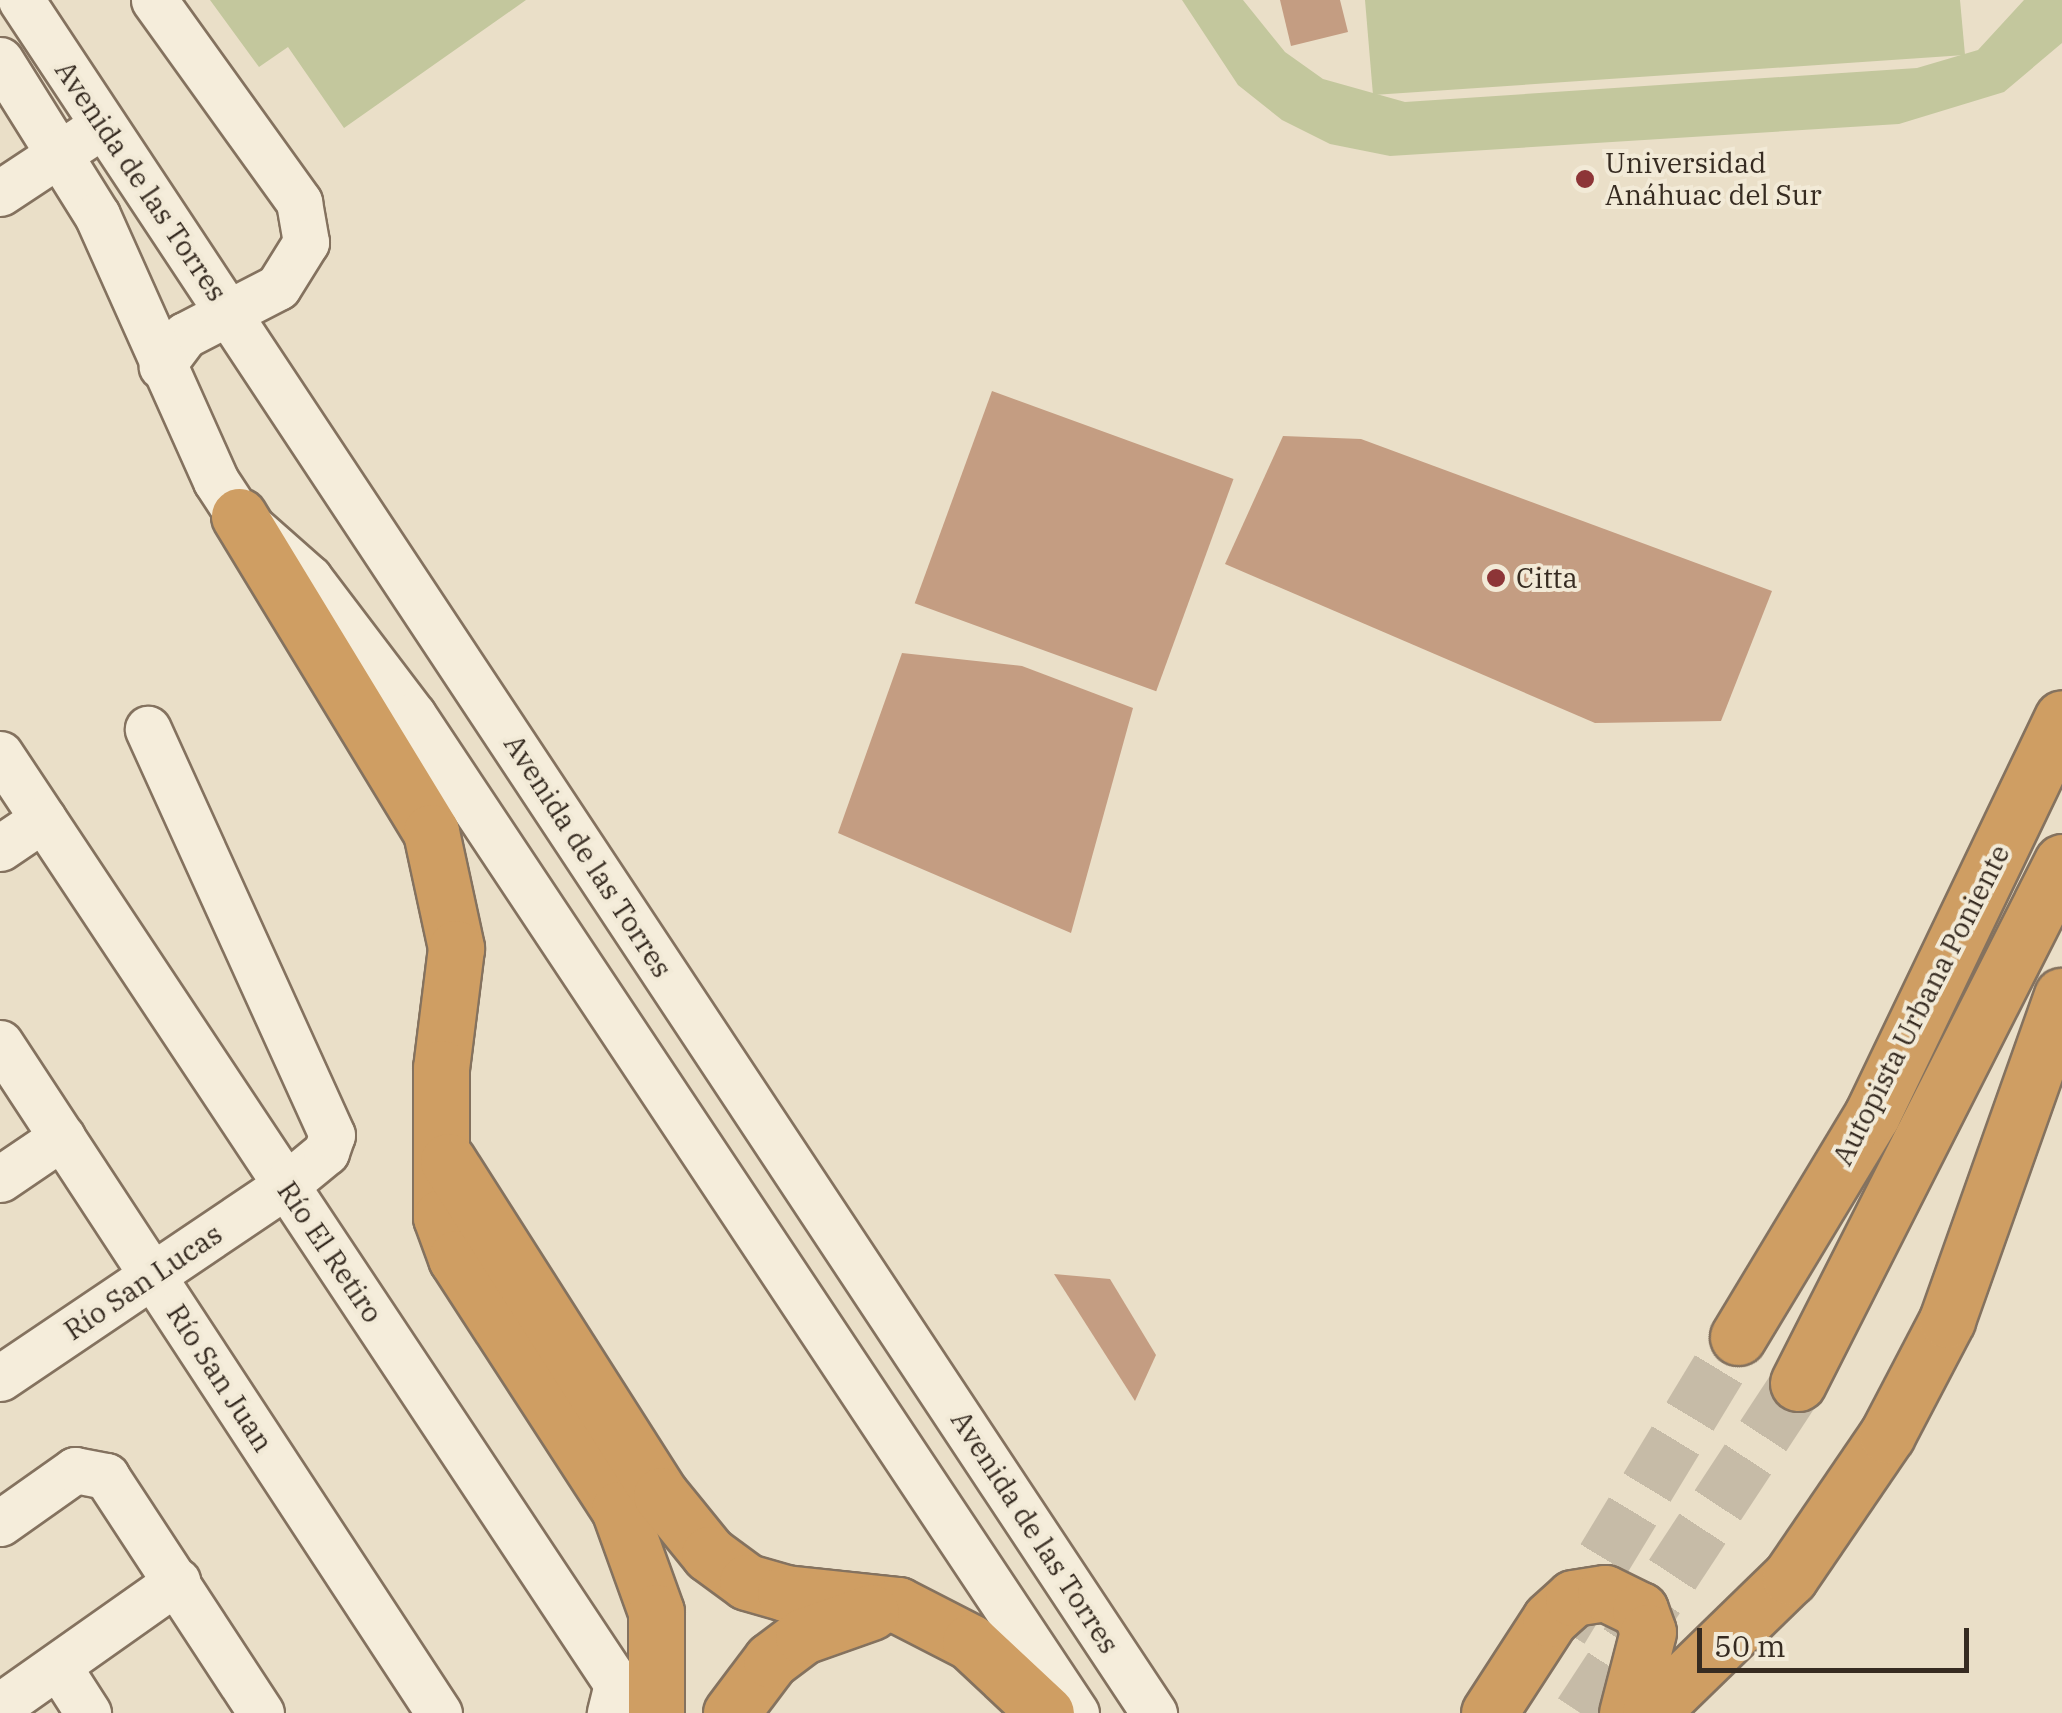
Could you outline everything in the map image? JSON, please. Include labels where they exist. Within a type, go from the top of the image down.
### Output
[{"type":"highway","points":[[239,516],[430,832],[456,948],[436,1187],[456,1258],[619,1509],[644,1573],[661,1673],[628,1703]]},
{"type":"highway","name":"Autopista Urbana Poniente","points":[[1738,1337],[1872,1114],[2062,718]]},
{"type":"highway","points":[[1798,1383],[2062,862]]},
{"type":"highway","points":[[1650,1713],[1790,1577],[1879,1449],[1947,1320],[2062,996]]},
{"type":"highway","points":[[440,1140],[487,1231],[709,1554],[747,1582],[785,1593],[898,1604],[970,1642],[1046,1713]]},
{"type":"highway","points":[[1489,1713],[1550,1619],[1573,1598],[1605,1593],[1640,1610],[1648,1632],[1627,1713]]},
{"type":"highway","points":[[731,1713],[771,1660],[803,1636],[898,1604]]},
{"type":"street","name":"Avenida de las Torres","points":[[21,0],[1154,1713]]},
{"type":"street","points":[[154,0],[298,202],[306,242],[290,273],[231,315],[185,335],[162,366]]},
{"type":"street","name":"Avenida de las Torres","points":[[0,60],[16,118],[60,153],[162,366],[192,439],[239,516],[310,578],[412,716],[1076,1713]]},
{"type":"street","points":[[16,118],[74,79]]},
{"type":"street","points":[[0,193],[104,124]]},
{"type":"street","name":"Río San Lucas","points":[[0,1378],[286,1185],[326,1152],[330,1116],[148,729]]},
{"type":"street","name":"Río El Retiro","points":[[0,754],[628,1703]]},
{"type":"street","points":[[0,848],[43,819]]},
{"type":"street","name":"Río San Juan","points":[[0,1042],[439,1713]]},
{"type":"street","points":[[0,1178],[62,1137]]},
{"type":"street","points":[[0,1523],[89,1470],[106,1476],[178,1581],[260,1713]]},
{"type":"street","points":[[0,1706],[178,1581]]},
{"type":"street","points":[[58,1666],[88,1713]]},
{"type":"green space","points":[[210,0],[526,0],[344,128],[288,47],[259,67]]},
{"type":"green space","points":[[1182,0],[1243,0],[1285,52],[1323,79],[1405,102],[1917,68],[1978,50],[2024,0],[2062,0],[2062,43],[2004,92],[1899,124],[1390,156],[1330,144],[1282,120],[1238,85]]},
{"type":"green space","points":[[1365,0],[1960,0],[1965,55],[1373,95]]},
{"type":"building","points":[[1280,0],[1340,0],[1348,32],[1291,46]]},
{"type":"building","points":[[992,391],[1234,479],[1156,691],[915,603]]},
{"type":"building","name":"Citta","points":[[1283,436],[1361,439],[1772,591],[1721,721],[1595,723],[1225,564]]},
{"type":"building","points":[[902,653],[1022,666],[1133,708],[1071,933],[838,833]]},
{"type":"building","points":[[1054,1274],[1110,1279],[1156,1355],[1135,1401]]},
{"type":"tunnel","points":[[1561,1629],[1738,1337]]},
{"type":"tunnel","points":[[1581,1713],[1798,1383]]},
{"type":"place","name":"Universidad Anáhuac del Sur","points":[[1585,179]]},
{"type":"place","name":"Citta","points":[[1496,578]]}]
